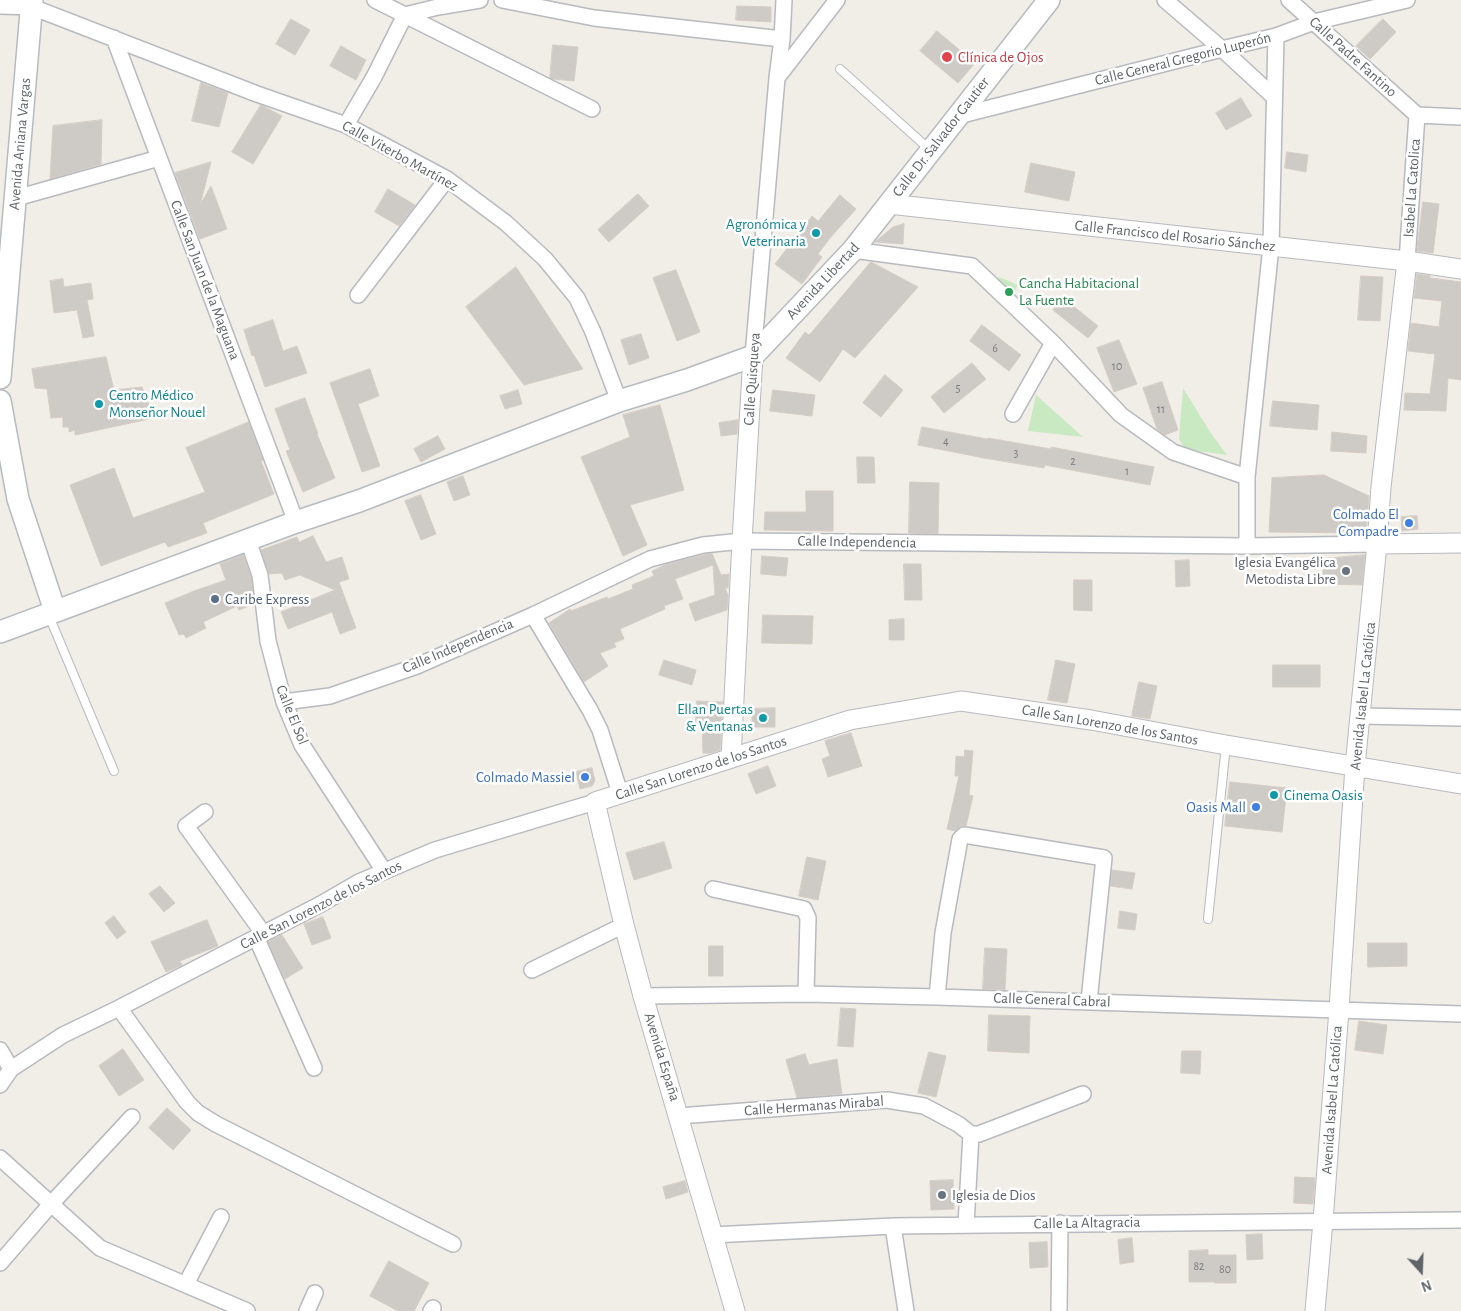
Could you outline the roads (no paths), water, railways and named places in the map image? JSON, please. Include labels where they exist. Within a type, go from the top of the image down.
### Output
[{"type":"main road","name":"Calle Dr. Salvador Gautier","points":[[889,204],[1049,0]]},
{"type":"main road","name":"Avenida Aniana Vargas","points":[[0,378],[16,198],[29,2]]},
{"type":"main road","name":"Avenida Libertad","points":[[753,356],[853,250],[889,204]]},
{"type":"main road","points":[[0,632],[296,522],[369,497],[619,401],[687,380],[753,356]]},
{"type":"main road","points":[[0,401],[18,499],[52,612]]},
{"type":"street","points":[[375,0],[592,109]]},
{"type":"street","points":[[346,125],[374,77],[405,15],[480,0]]},
{"type":"street","points":[[502,0],[594,18],[782,40]]},
{"type":"street","name":"Calle Quisqueya","points":[[731,758],[753,356],[784,0]]},
{"type":"street","points":[[777,78],[837,0]]},
{"type":"street","points":[[1165,0],[1274,96]]},
{"type":"street","name":"Calle Padre Fantino","points":[[1289,0],[1417,115]]},
{"type":"street","name":"Calle General Gregorio Luperón","points":[[958,116],[1276,36],[1314,22],[1407,0]]},
{"type":"street","name":"Calle Viterbo Martínez","points":[[0,6],[29,2],[114,38],[257,94],[346,125],[447,179],[506,223],[545,259],[577,298],[593,332],[619,401]]},
{"type":"street","points":[[1247,546],[1247,477],[1271,246],[1276,36]]},
{"type":"street","name":"Calle San Juan de la Maguana","points":[[114,38],[296,522]]},
{"type":"street","points":[[1417,115],[1461,117]]},
{"type":"street","name":"Isabel La Catolica","points":[[1406,261],[1417,115]]},
{"type":"street","points":[[16,198],[159,158]]},
{"type":"street","points":[[358,295],[447,179]]},
{"type":"street","name":"Calle Francisco del Rosario Sánchez","points":[[889,204],[1406,261],[1461,269]]},
{"type":"street","points":[[853,250],[972,266],[1052,343],[1121,415],[1173,452],[1247,477]]},
{"type":"street","name":"Avenida Isabel La Católica","points":[[1315,1311],[1339,1010],[1355,766],[1381,486],[1406,261]]},
{"type":"street","points":[[1012,414],[1052,343]]},
{"type":"street","name":"Calle El Sol","points":[[248,540],[260,574],[268,641],[284,702],[302,745],[384,871]]},
{"type":"street","name":"Calle Independencia","points":[[284,702],[330,696],[416,666],[533,615],[650,559],[704,545],[742,541],[1247,546],[1461,543]]},
{"type":"street","points":[[533,615],[600,730],[620,793]]},
{"type":"street","name":"Calle San Lorenzo de los Santos","points":[[0,1085],[12,1069],[63,1035],[321,904],[359,882],[384,871],[435,850],[595,802],[850,720],[961,701],[1091,720],[1226,745],[1461,784]]},
{"type":"street","points":[[1361,716],[1461,718]]},
{"type":"street","name":"Avenida España","points":[[595,802],[643,996],[735,1311]]},
{"type":"street","points":[[205,812],[186,826],[260,935],[314,1068]]},
{"type":"street","points":[[937,997],[946,913],[960,839],[964,835],[1104,858],[1089,1001]]},
{"type":"street","points":[[713,890],[804,909],[808,918],[806,994]]},
{"type":"street","points":[[532,970],[624,925]]},
{"type":"street","name":"Calle General Cabral","points":[[643,996],[806,994],[1089,1001],[1461,1014]]},
{"type":"street","points":[[119,1008],[180,1093],[198,1113],[216,1124],[453,1244]]},
{"type":"street","points":[[0,1050],[12,1069]]},
{"type":"street","points":[[966,1225],[971,1134],[987,1132],[1083,1094]]},
{"type":"street","name":"Calle Hermanas Mirabal","points":[[679,1116],[887,1100],[924,1106],[958,1124],[971,1134]]},
{"type":"street","points":[[0,1263],[51,1204],[132,1117]]},
{"type":"street","points":[[0,1158],[100,1248],[246,1311]]},
{"type":"street","points":[[186,1284],[221,1217]]},
{"type":"street","name":"Calle La Altagracia","points":[[712,1235],[893,1226],[1461,1220]]},
{"type":"street","points":[[1059,1311],[1060,1223]]},
{"type":"street","points":[[893,1226],[906,1311]]},
{"type":"street","points":[[307,1311],[315,1293]]},
{"type":"lane","points":[[840,69],[931,151]]},
{"type":"lane","points":[[52,612],[114,771]]},
{"type":"lane","points":[[1208,919],[1226,745]]},
{"type":"place","name":"Clínica de Ojos","points":[[947,57]]},
{"type":"place","name":"Agronómica y Veterinaria","points":[[816,233]]},
{"type":"place","name":"Cancha Habitacional La Fuente","points":[[1009,292]]},
{"type":"place","name":"Centro Médico Monseñor Nouel","points":[[99,404]]},
{"type":"place","name":"Colmado El Compadre","points":[[1409,523]]},
{"type":"place","name":"Iglesia Evangélica Metodista Libre","points":[[1346,571]]},
{"type":"place","name":"Caribe Express","points":[[215,599]]},
{"type":"place","name":"Ellan Puertas & Ventanas","points":[[763,718]]},
{"type":"place","name":"Colmado Massiel","points":[[585,777]]},
{"type":"place","name":"Cinema Oasis","points":[[1274,795]]},
{"type":"place","name":"Oasis Mall","points":[[1256,807]]},
{"type":"place","name":"Iglesia de Dios","points":[[942,1195]]}]
